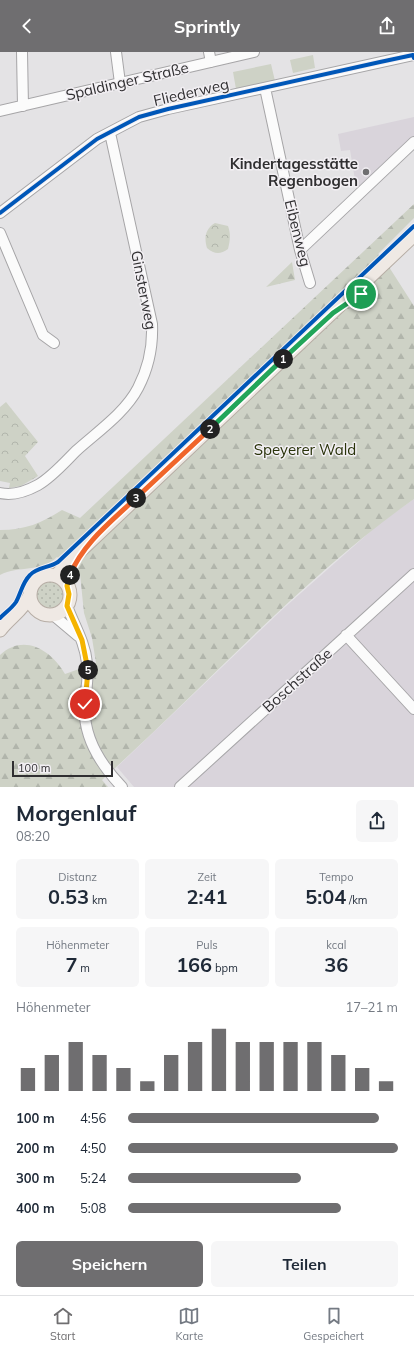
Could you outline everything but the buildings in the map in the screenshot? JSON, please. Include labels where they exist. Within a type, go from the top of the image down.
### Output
[{"type":"main road","points":[[56,576],[414,235]]},
{"type":"main road","points":[[67,586],[78,558],[99,534]]},
{"type":"main road","points":[[46,576],[56,576],[67,586],[69,594],[67,606],[63,610],[53,615],[31,613],[0,631],[7,620],[26,603],[30,595],[31,588],[37,580],[46,576]]},
{"type":"main road","points":[[30,595],[32,605],[40,613]]},
{"type":"street","points":[[22,52],[23,106]]},
{"type":"street","points":[[116,52],[120,83]]},
{"type":"street","name":"Spaldinger Straße","points":[[0,111],[120,83],[210,57],[254,52]]},
{"type":"street","name":"Fliederweg","points":[[0,213],[91,144],[146,115],[413,55]]},
{"type":"street","name":"Eibenweg","points":[[265,88],[300,250],[310,283]]},
{"type":"street","name":"Ginsterweg","points":[[0,493],[10,494],[28,490],[45,481],[124,406],[138,388],[149,361],[152,324],[110,133]]},
{"type":"street","points":[[300,250],[414,142]]},
{"type":"street","points":[[0,233],[43,334],[54,343]]},
{"type":"street","name":"Boschstraße","points":[[180,787],[414,574]]},
{"type":"street","points":[[67,606],[82,640],[88,664],[85,704],[86,725],[91,742],[99,760],[122,787]]},
{"type":"street","points":[[53,615],[82,640]]},
{"type":"street","points":[[346,635],[414,709]]},
{"type":"shaded area","name":"Kindertagesstätte Regenbogen","points":[[414,117],[414,137],[357,192],[350,150],[341,151],[338,134]]},
{"type":"shaded area","points":[[414,499],[414,787],[134,787],[117,767],[284,608],[380,523]]},
{"type":"green space","points":[[313,55],[315,68],[293,73],[290,60]]},
{"type":"green space","points":[[271,64],[275,81],[236,89],[233,72]]},
{"type":"green space","name":"Speyerer Wald","points":[[414,204],[414,218],[378,254],[389,267],[414,306],[414,499],[372,530],[332,564],[254,635],[102,780],[108,787],[0,787],[0,655],[18,645],[36,647],[52,658],[65,674],[96,663],[92,638],[84,613],[80,574],[57,557],[44,565],[15,570],[0,575],[0,530],[17,529],[33,525],[62,510],[80,518]]},
{"type":"green space","points":[[215,223],[228,226],[230,232],[228,249],[220,253],[215,253],[210,250],[207,248],[206,244],[207,231]]},
{"type":"green space","points":[[292,262],[295,280],[266,287]]},
{"type":"green space","points":[[6,402],[38,442],[25,456],[38,476],[21,486],[9,488],[10,483],[0,481],[0,407]]},
{"type":"green space","points":[[46,580],[52,580],[62,587],[65,596],[64,602],[58,609],[52,612],[46,612],[36,605],[33,599],[33,593],[40,583]]},
{"type":"cycle path","points":[[0,213],[97,139],[139,117],[168,109],[380,62],[413,55],[414,58]]},
{"type":"cycle path","points":[[0,618],[16,602],[23,585],[33,572],[58,562],[414,226]]},
{"type":"place","name":"Kindertagesstätte Regenbogen","points":[[366,172]]},
{"type":"route","points":[[85,704],[88,664],[82,640],[67,606],[69,594],[67,586],[78,558],[99,534],[333,313],[361,294]]}]
